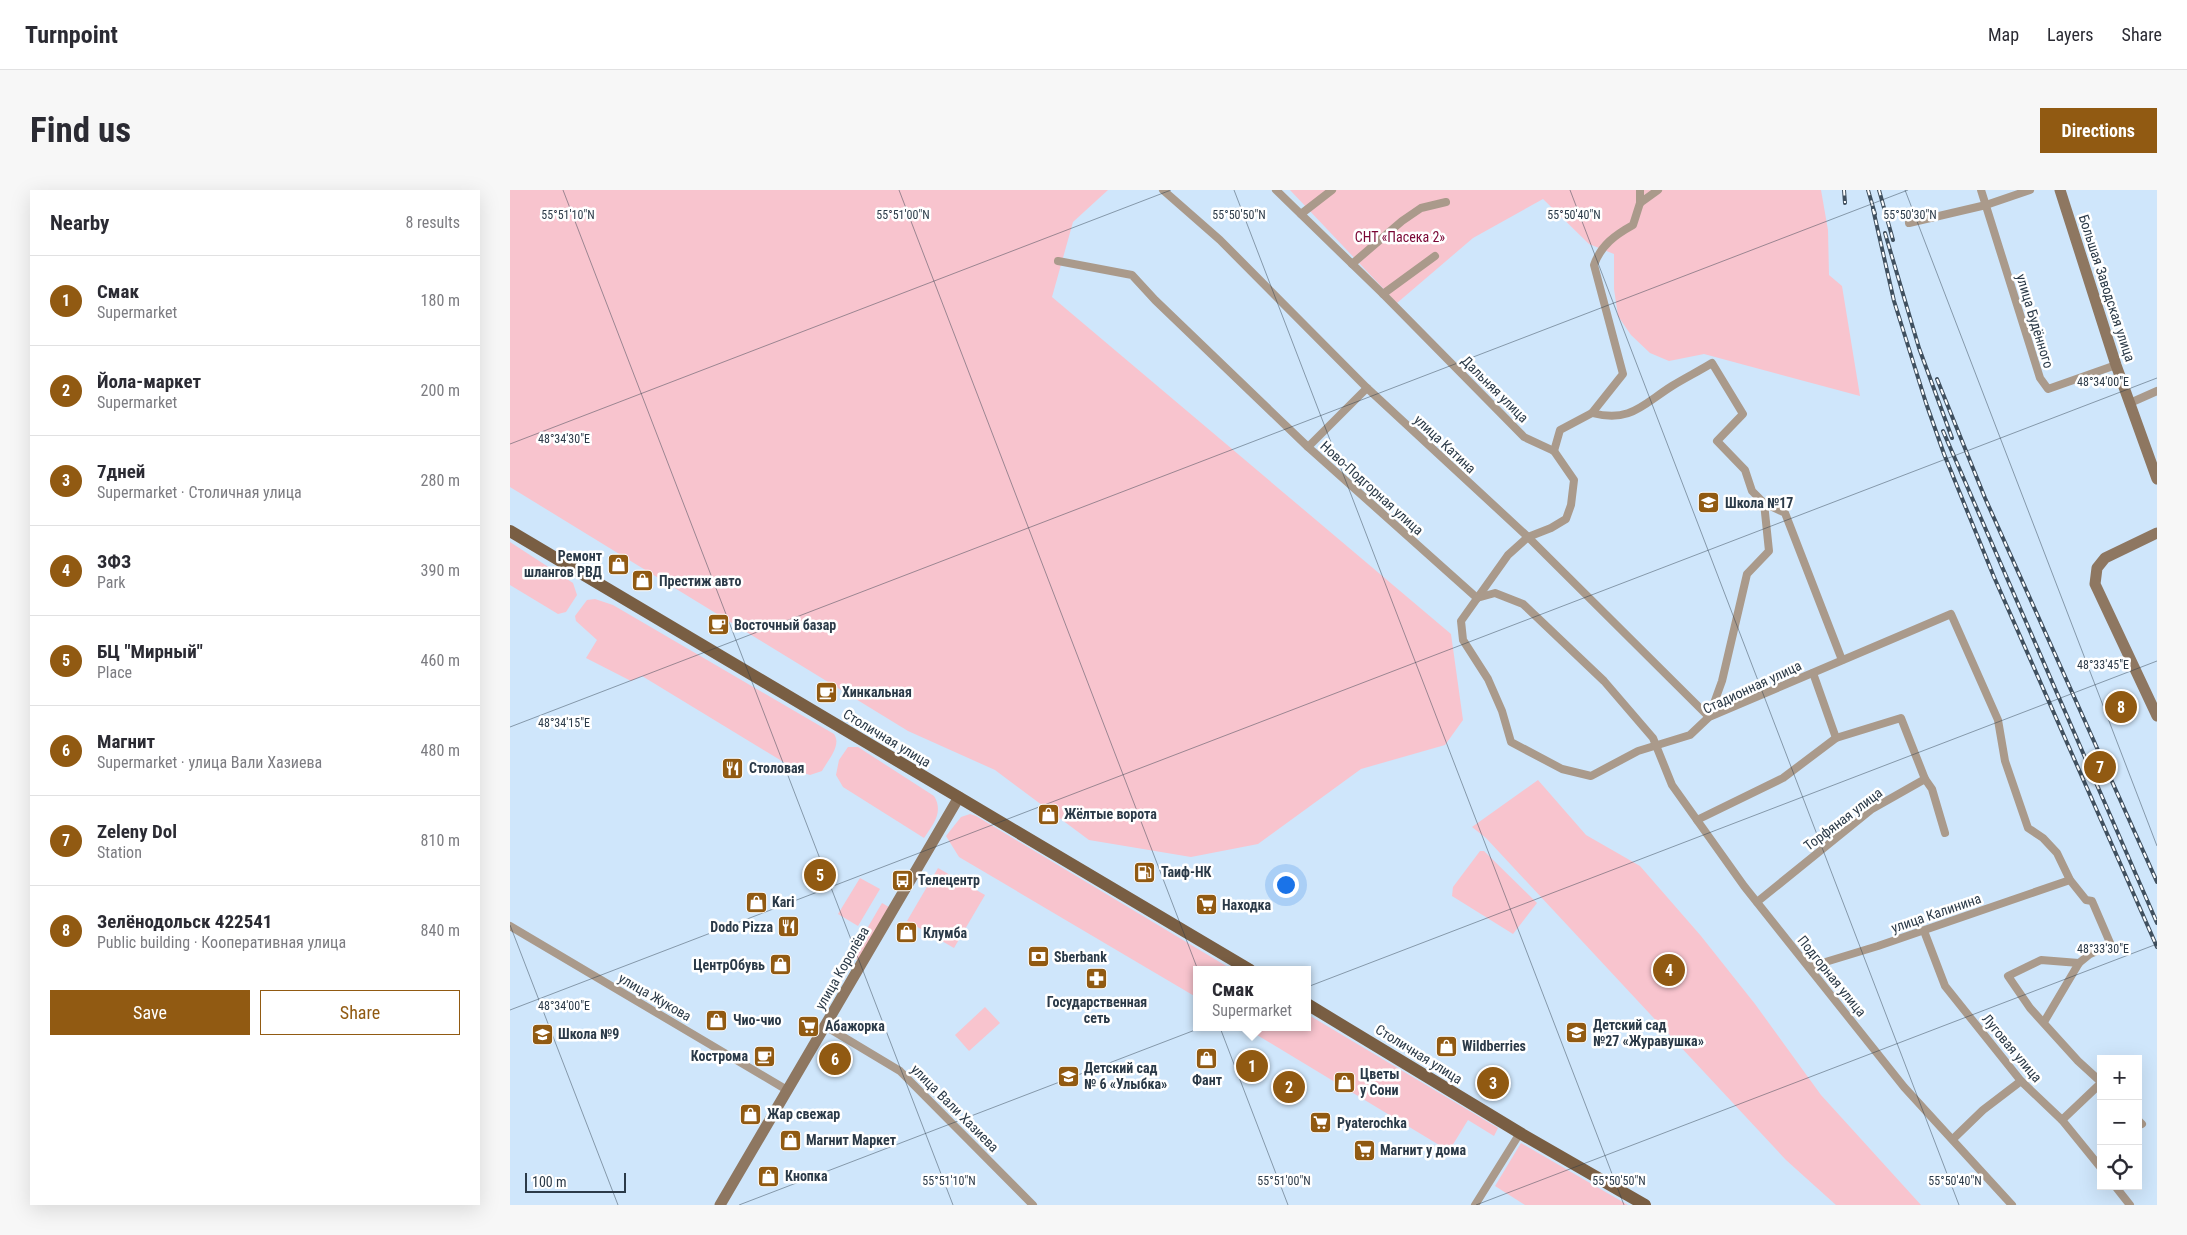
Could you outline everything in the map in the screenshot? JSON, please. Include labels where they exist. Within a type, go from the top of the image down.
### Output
[{"type":"main road","name":"Столичная улица","points":[[510,531],[1243,966]]},
{"type":"main road","name":"Столичная улица","points":[[1311,1006],[1520,1133],[1645,1205]]},
{"type":"street","name":"улица Катина","points":[[1163,190],[1220,240],[1367,388],[1528,537],[1709,717]]},
{"type":"street","name":"Дальняя улица","points":[[1276,190],[1383,294],[1524,437],[1554,451]]},
{"type":"street","points":[[1301,214],[1332,190]]},
{"type":"street","points":[[1477,598],[1508,555],[1528,537],[1566,519],[1571,504],[1574,480],[1554,451],[1560,430],[1592,413],[1623,374],[1594,265],[1597,256],[1614,236],[1633,225],[1640,202],[1640,190]]},
{"type":"street","points":[[1640,202],[1658,190]]},
{"type":"street","name":"улица Будённого","points":[[1981,190],[2040,378],[2048,389],[2116,365]]},
{"type":"street","points":[[1909,223],[1986,205],[2030,190]]},
{"type":"street","name":"Большая Заводская улица","points":[[2060,190],[2116,365],[2157,479]]},
{"type":"street","points":[[1352,264],[1421,208],[1446,202]]},
{"type":"street","points":[[1383,294],[1435,256]]},
{"type":"street","name":"Ново-Подгорная улица","points":[[1058,261],[1132,275],[1155,300],[1308,447],[1477,598]]},
{"type":"street","points":[[1592,413],[1608,418],[1640,409],[1670,387],[1712,364],[1743,414],[1717,441],[1745,470],[1752,491],[1764,503],[1785,513],[1842,660]]},
{"type":"street","points":[[1308,447],[1367,388]]},
{"type":"street","points":[[2130,402],[2157,391]]},
{"type":"street","points":[[1709,717],[1722,681],[1747,574],[1769,551],[1764,503]]},
{"type":"street","points":[[2157,533],[2105,558],[2097,568],[2095,584],[2157,716]]},
{"type":"street","points":[[1477,598],[1495,593],[1523,604],[1604,681],[1654,738],[1656,746]]},
{"type":"street","name":"Стадионная улица","points":[[1477,598],[1461,621],[1463,640],[1488,679],[1502,711],[1511,742],[1562,769],[1591,776],[1638,751],[1690,735],[1709,717],[1952,614],[1998,720],[2005,761],[2028,828],[2043,838],[2057,853],[2070,880]]},
{"type":"street","points":[[1813,673],[1836,738]]},
{"type":"street","points":[[1697,820],[1783,778],[1836,738],[1902,718],[1925,779],[1932,789],[1945,833]]},
{"type":"street","name":"Подгорная улица","points":[[1656,746],[1672,785],[1757,902],[1904,1087],[2012,1205]]},
{"type":"street","name":"Торфяная улица","points":[[1757,902],[1872,810],[1925,779]]},
{"type":"street","name":"улица Королёва","points":[[720,1205],[959,797]]},
{"type":"street","points":[[2044,1022],[2079,963],[2090,954],[2111,945],[2092,901],[2086,900],[2070,880]]},
{"type":"street","name":"улица Калинина","points":[[1809,968],[1924,931],[2070,880]]},
{"type":"street","name":"улица Жукова","points":[[510,926],[788,1090]]},
{"type":"street","name":"Луговая улица","points":[[1924,931],[1945,986],[2021,1081],[2062,1120],[2097,1163]]},
{"type":"street","points":[[2079,963],[2041,960],[2008,976],[2019,994],[2078,1061],[2097,1079]]},
{"type":"street","name":"улица Вали Хазиева","points":[[825,1026],[900,1071],[1033,1205]]},
{"type":"street","points":[[1953,1139],[1983,1110],[2021,1081]]},
{"type":"street","points":[[2062,1120],[2097,1087]]},
{"type":"street","points":[[1475,1205],[1520,1133]]},
{"type":"street","points":[[2118,1190],[2130,1205]]},
{"type":"green space","points":[[510,190],[1108,190],[1073,222],[1052,297],[1451,634],[1463,720],[1445,745],[1361,769],[1258,844],[1191,857],[1089,840],[995,770],[908,731],[510,487]]},
{"type":"green space","name":"СНТ «Пасека 2»","points":[[1290,190],[1821,190],[1828,230],[1829,275],[1842,286],[1860,396],[1704,354],[1669,361],[1650,353],[1631,335],[1618,316],[1614,289],[1614,254],[1589,244],[1543,199],[1473,238],[1397,303]]},
{"type":"green space","points":[[510,542],[573,583],[577,595],[566,612],[558,614],[510,585]]},
{"type":"green space","points":[[595,599],[613,605],[834,734],[836,738],[835,748],[822,771],[810,775],[800,772],[642,676],[631,681],[586,658],[597,640],[576,621],[575,616],[587,600]]},
{"type":"green space","points":[[848,747],[858,747],[934,796],[937,802],[938,813],[924,838],[843,787],[836,775],[839,760]]},
{"type":"green space","points":[[1538,780],[1586,835],[1640,866],[1701,936],[1755,1004],[1821,1095],[1921,1205],[1836,1205],[1786,1160],[1486,838],[1472,827]]},
{"type":"green space","points":[[970,814],[976,816],[1226,966],[1193,966],[1193,995],[959,857],[946,836],[961,817]]},
{"type":"green space","points":[[1480,851],[1484,851],[1537,903],[1513,934],[1452,896],[1453,887]]},
{"type":"green space","points":[[938,868],[985,895],[954,948],[907,921]]},
{"type":"green space","points":[[860,878],[880,889],[858,926],[838,914]]},
{"type":"green space","points":[[882,903],[889,907],[858,960],[851,956]]},
{"type":"green space","points":[[985,1007],[1000,1023],[969,1051],[955,1035]]},
{"type":"green space","points":[[1311,1016],[1498,1128],[1494,1136],[1468,1120],[1449,1151],[1252,1032],[1311,1031]]},
{"type":"green space","points":[[1521,1143],[1628,1205],[1525,1205],[1495,1186]]},
{"type":"railway","points":[[1844,190],[1845,203]]},
{"type":"railway","points":[[1868,190],[1875,214]]},
{"type":"railway","points":[[1879,190],[1893,240]]},
{"type":"railway","points":[[1873,209],[1894,301],[1944,454],[1994,577],[2157,947]]},
{"type":"railway","points":[[1885,233],[1919,348],[1952,438]]},
{"type":"railway","points":[[1937,379],[1985,498],[2157,882]]},
{"type":"railway","points":[[1943,431],[2157,923]]},
{"type":"place","name":"Школа №17","points":[[1709,503]]},
{"type":"place","name":"Ремонт шлангов РВД","points":[[618,564]]},
{"type":"place","name":"Престиж авто","points":[[643,581]]},
{"type":"place","name":"Восточный базар","points":[[718,625]]},
{"type":"place","name":"Хинкальная","points":[[826,692]]},
{"type":"place","name":"Зелёнодольск 422541","points":[[2121,707]]},
{"type":"place","name":"Zeleny Dol","points":[[2100,767]]},
{"type":"place","name":"Столовая","points":[[733,768]]},
{"type":"place","name":"Жёлтые ворота","points":[[1048,814]]},
{"type":"place","name":"Таиф-НК","points":[[1145,872]]},
{"type":"place","name":"БЦ \"Мирный\"","points":[[820,875]]},
{"type":"place","name":"Телецентр","points":[[902,880]]},
{"type":"place","name":"Kari","points":[[756,902]]},
{"type":"place","name":"Находка","points":[[1206,905]]},
{"type":"place","name":"Dodo Pizza","points":[[789,927]]},
{"type":"place","name":"Клумба","points":[[907,933]]},
{"type":"place","name":"Sberbank","points":[[1038,957]]},
{"type":"place","name":"ЦентрОбувь","points":[[781,965]]},
{"type":"place","name":"ЗФЗ","points":[[1669,970]]},
{"type":"place","name":"Государственная сеть","points":[[1097,979]]},
{"type":"place","name":"Чио-чио","points":[[717,1020]]},
{"type":"place","name":"Абажорка","points":[[809,1026]]},
{"type":"place","name":"Детский сад №27 «Журавушка»","points":[[1577,1033]]},
{"type":"place","name":"Школа №9","points":[[542,1034]]},
{"type":"place","name":"Wildberries","points":[[1446,1046]]},
{"type":"place","name":"Кострома","points":[[764,1056]]},
{"type":"place","name":"Фант","points":[[1207,1058]]},
{"type":"place","name":"Магнит","points":[[835,1059]]},
{"type":"place","name":"Смак","points":[[1252,1066]]},
{"type":"place","name":"Детский сад № 6 «Улыбка»","points":[[1068,1076]]},
{"type":"place","name":"Цветы у Сони","points":[[1344,1082]]},
{"type":"place","name":"7дней","points":[[1493,1083]]},
{"type":"place","name":"Йола-маркет","points":[[1289,1087]]},
{"type":"place","name":"Жар свежар","points":[[751,1114]]},
{"type":"place","name":"Pyaterochka","points":[[1321,1123]]},
{"type":"place","name":"Магнит Маркет","points":[[790,1140]]},
{"type":"place","name":"Магнит у дома","points":[[1364,1150]]},
{"type":"place","name":"Кнопка","points":[[769,1176]]}]
